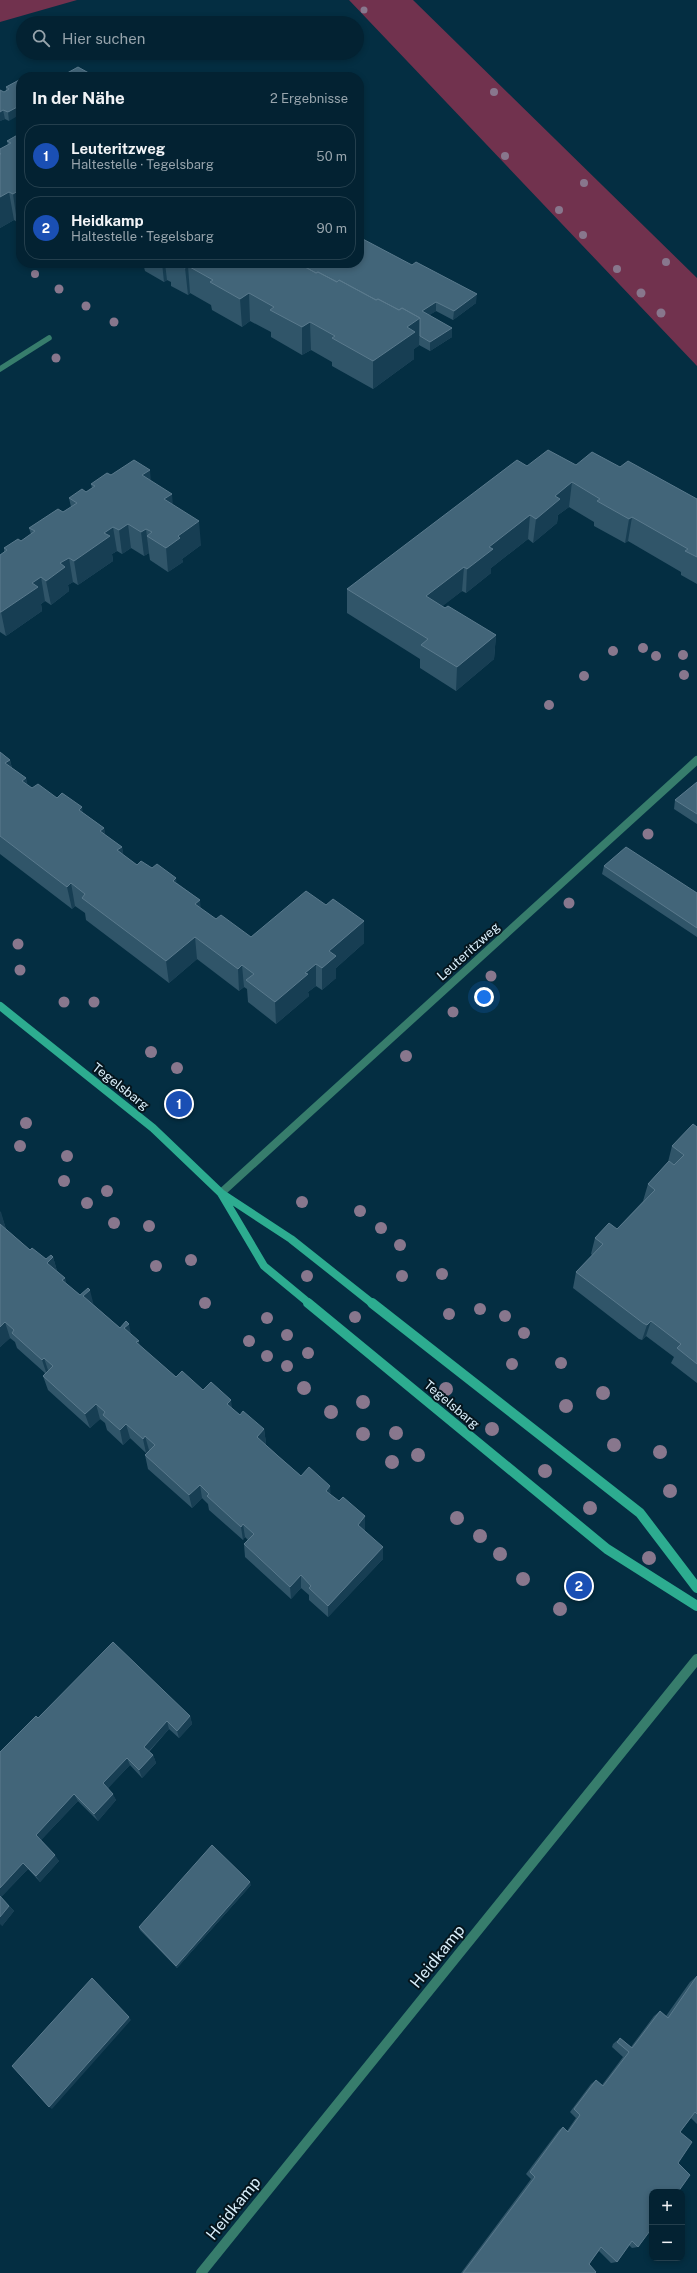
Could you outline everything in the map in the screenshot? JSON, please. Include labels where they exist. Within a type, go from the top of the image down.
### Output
[{"type":"street","points":[[0,369],[49,338]]},
{"type":"street","name":"Leuteritzweg","points":[[220,1193],[697,760]]},
{"type":"street","name":"Tegelsbarg","points":[[0,1006],[153,1128],[220,1193],[291,1239],[640,1513],[697,1588]]},
{"type":"street","name":"Tegelsbarg","points":[[220,1193],[264,1266],[608,1548],[697,1606]]},
{"type":"street","name":"Heidkamp","points":[[201,2273],[697,1659]]},
{"type":"shaded area","points":[[0,0],[77,0],[21,16],[16,16],[16,17],[0,22]]},
{"type":"shaded area","points":[[349,0],[413,0],[697,278],[697,366]]},
{"type":"building","points":[[78,67],[87,72],[69,72]]},
{"type":"building","points":[[16,82],[16,108],[8,112],[3,110],[0,112],[0,90],[4,92],[9,89],[6,87]]},
{"type":"building","points":[[16,136],[16,192],[13,194],[9,192],[0,197],[0,149],[11,143],[7,141]]},
{"type":"building","points":[[364,240],[412,265],[416,262],[477,294],[454,311],[436,302],[422,311],[452,328],[430,342],[420,336],[420,318],[402,308],[399,310],[378,299],[376,300],[339,280],[337,282],[318,272],[316,273],[307,268],[364,268]]},
{"type":"building","points":[[192,268],[307,268],[337,282],[339,280],[376,300],[378,299],[399,310],[402,308],[420,318],[407,327],[415,332],[373,361],[332,338],[335,336],[310,322],[302,327],[270,310],[274,307],[249,293],[240,299],[210,282],[213,280]]},
{"type":"building","points":[[548,450],[576,465],[592,452],[620,467],[628,461],[697,499],[697,557],[685,551],[688,549],[632,517],[629,519],[597,501],[600,499],[572,482],[555,496],[560,499],[536,519],[530,515],[489,547],[493,549],[467,569],[464,567],[426,596],[445,608],[448,606],[496,635],[457,667],[421,645],[428,639],[347,589],[517,460],[527,466]]},
{"type":"building","points":[[134,460],[150,470],[142,475],[172,494],[164,499],[199,521],[178,536],[180,538],[166,548],[147,536],[152,532],[146,529],[141,532],[128,524],[119,530],[113,527],[104,533],[110,536],[74,561],[69,558],[60,563],[65,567],[46,581],[41,577],[32,583],[38,587],[0,612],[0,555],[7,550],[4,548],[18,539],[21,541],[35,531],[29,528],[58,509],[63,512],[77,503],[69,498],[82,489],[86,492],[95,486],[91,484],[107,473],[111,475]]},
{"type":"building","points":[[0,752],[10,760],[5,763],[26,778],[22,781],[32,788],[38,784],[57,798],[62,793],[82,807],[79,810],[104,828],[100,831],[122,847],[117,850],[137,865],[141,861],[152,868],[157,864],[176,878],[173,881],[200,900],[195,904],[216,919],[221,915],[251,937],[306,891],[326,905],[333,899],[364,921],[329,951],[336,956],[322,968],[316,964],[305,973],[308,974],[275,1002],[246,980],[254,974],[242,965],[238,969],[195,937],[166,961],[82,898],[85,894],[71,883],[67,887],[0,836]]},
{"type":"building","points":[[697,782],[697,814],[675,800]]},
{"type":"building","points":[[626,847],[697,893],[697,928],[604,866]]},
{"type":"building","points":[[693,1124],[697,1127],[697,1364],[677,1348],[681,1344],[651,1321],[647,1325],[643,1323],[576,1272],[603,1244],[595,1238],[609,1223],[617,1229],[655,1190],[648,1184],[669,1161],[674,1165],[684,1155],[672,1146]]},
{"type":"building","points":[[0,1224],[30,1250],[32,1248],[46,1259],[51,1255],[53,1257],[47,1263],[65,1278],[62,1280],[80,1295],[88,1288],[90,1290],[83,1296],[120,1328],[126,1321],[129,1324],[124,1328],[139,1341],[136,1342],[176,1377],[182,1371],[203,1390],[211,1382],[231,1400],[227,1404],[240,1415],[243,1411],[264,1429],[257,1437],[278,1456],[301,1476],[309,1467],[330,1486],[326,1491],[339,1501],[343,1497],[365,1516],[358,1525],[383,1547],[328,1606],[309,1588],[311,1586],[301,1575],[290,1587],[244,1544],[254,1534],[243,1524],[241,1527],[207,1496],[209,1494],[200,1485],[189,1495],[145,1455],[155,1445],[145,1436],[143,1439],[126,1424],[120,1430],[103,1415],[105,1412],[96,1404],[85,1414],[43,1376],[53,1366],[44,1358],[42,1360],[12,1333],[14,1330],[5,1322],[0,1327]]},
{"type":"building","points":[[113,1642],[190,1716],[177,1731],[167,1721],[144,1747],[153,1755],[139,1770],[127,1758],[103,1783],[113,1794],[94,1814],[74,1794],[36,1835],[55,1855],[36,1876],[23,1863],[0,1888],[0,1752],[36,1716],[38,1718]]},
{"type":"building","points":[[212,1845],[250,1882],[176,1966],[139,1927]]},
{"type":"building","points":[[0,1896],[9,1906],[0,1917]]},
{"type":"building","points":[[697,1976],[697,2114],[695,2112],[680,2132],[692,2142],[678,2163],[690,2175],[680,2189],[649,2189],[649,2232],[638,2247],[632,2241],[617,2262],[601,2247],[589,2264],[596,2272],[595,2273],[463,2273],[535,2177],[530,2172],[563,2127],[568,2132],[580,2115],[574,2109],[596,2080],[603,2086],[629,2052],[617,2042],[620,2038],[632,2048],[660,2011],[668,2018]]},
{"type":"building","points":[[92,1978],[129,2017],[49,2107],[12,2066]]},
{"type":"place","name":"Leuteritzweg","points":[[179,1104]]},
{"type":"place","name":"Heidkamp","points":[[579,1586]]}]
